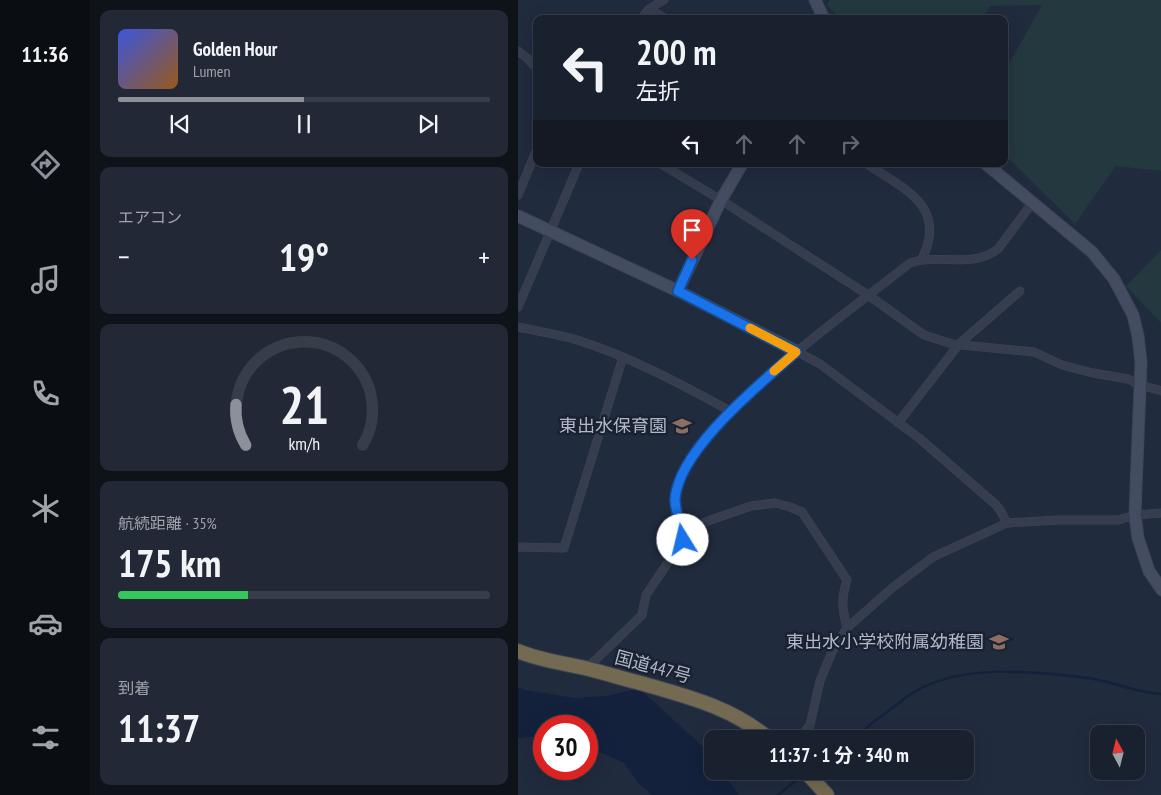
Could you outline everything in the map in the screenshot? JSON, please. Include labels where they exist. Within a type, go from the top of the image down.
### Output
[{"type":"highway","name":"国道447号","points":[[518,651],[530,656],[586,668],[694,698],[728,712],[759,730]]},
{"type":"highway","points":[[813,780],[827,795]]},
{"type":"street","points":[[644,15],[649,9],[664,0]]},
{"type":"street","points":[[814,0],[822,15]]},
{"type":"street","points":[[649,9],[659,15]]},
{"type":"street","points":[[518,51],[533,64]]},
{"type":"street","points":[[518,195],[533,159]]},
{"type":"street","points":[[518,307],[578,167]]},
{"type":"street","points":[[666,167],[721,200],[868,295],[924,335],[959,344],[1034,352],[1062,365],[1128,379],[1140,385],[1162,391]]},
{"type":"street","points":[[678,291],[721,200],[740,167]]},
{"type":"street","points":[[872,167],[893,180],[920,202],[931,228],[922,259]]},
{"type":"street","points":[[990,167],[1092,252],[1118,285],[1133,315],[1138,336],[1140,362],[1135,515],[1142,552],[1149,571],[1162,590]]},
{"type":"street","points":[[586,668],[642,615],[646,595],[683,540],[675,501],[678,482],[689,460],[730,411],[796,352],[910,262],[922,259],[980,259],[991,254],[998,249],[1033,202]]},
{"type":"street","points":[[518,216],[678,291],[820,364],[898,422],[954,467],[1000,510],[1007,523]]},
{"type":"street","points":[[898,422],[959,344],[1020,291]]},
{"type":"street","points":[[518,327],[574,339],[623,357],[730,411]]},
{"type":"street","points":[[518,547],[564,548],[623,357]]},
{"type":"street","points":[[682,530],[750,506],[775,503],[802,512],[847,580],[842,607],[847,628]]},
{"type":"street","points":[[806,730],[810,725],[820,681],[832,652],[847,628],[892,588],[933,556],[1007,523],[1057,520],[1118,520],[1135,515],[1162,513]]},
{"type":"green space","points":[[830,0],[1161,0],[1161,171],[1116,166],[1075,224],[1008,158],[1008,66],[1042,5],[990,6],[984,15],[837,15],[827,5]]},
{"type":"green space","points":[[1161,250],[1161,323],[1126,286]]},
{"type":"water","points":[[518,687],[525,690],[575,698],[607,696],[636,689],[641,690],[704,749],[704,780],[728,780],[739,795],[652,795],[638,783],[624,763],[598,751],[598,715],[533,715],[533,737],[518,738]]},
{"type":"waterway","points":[[865,730],[905,698],[924,687],[946,679],[969,674],[1017,672],[1065,675],[1096,680],[1143,692],[1162,694]]},
{"type":"waterway","points":[[778,795],[797,780]]},
{"type":"slow traffic","points":[[750,328],[796,352],[774,371]]},
{"type":"place","name":"東出水保育園","points":[[682,426]]},
{"type":"place","name":"東出水小学校附属幼稚園","points":[[999,642]]},
{"type":"route","points":[[683,540],[675,501],[678,482],[689,460],[730,411],[796,352],[678,291],[692,260]]}]
